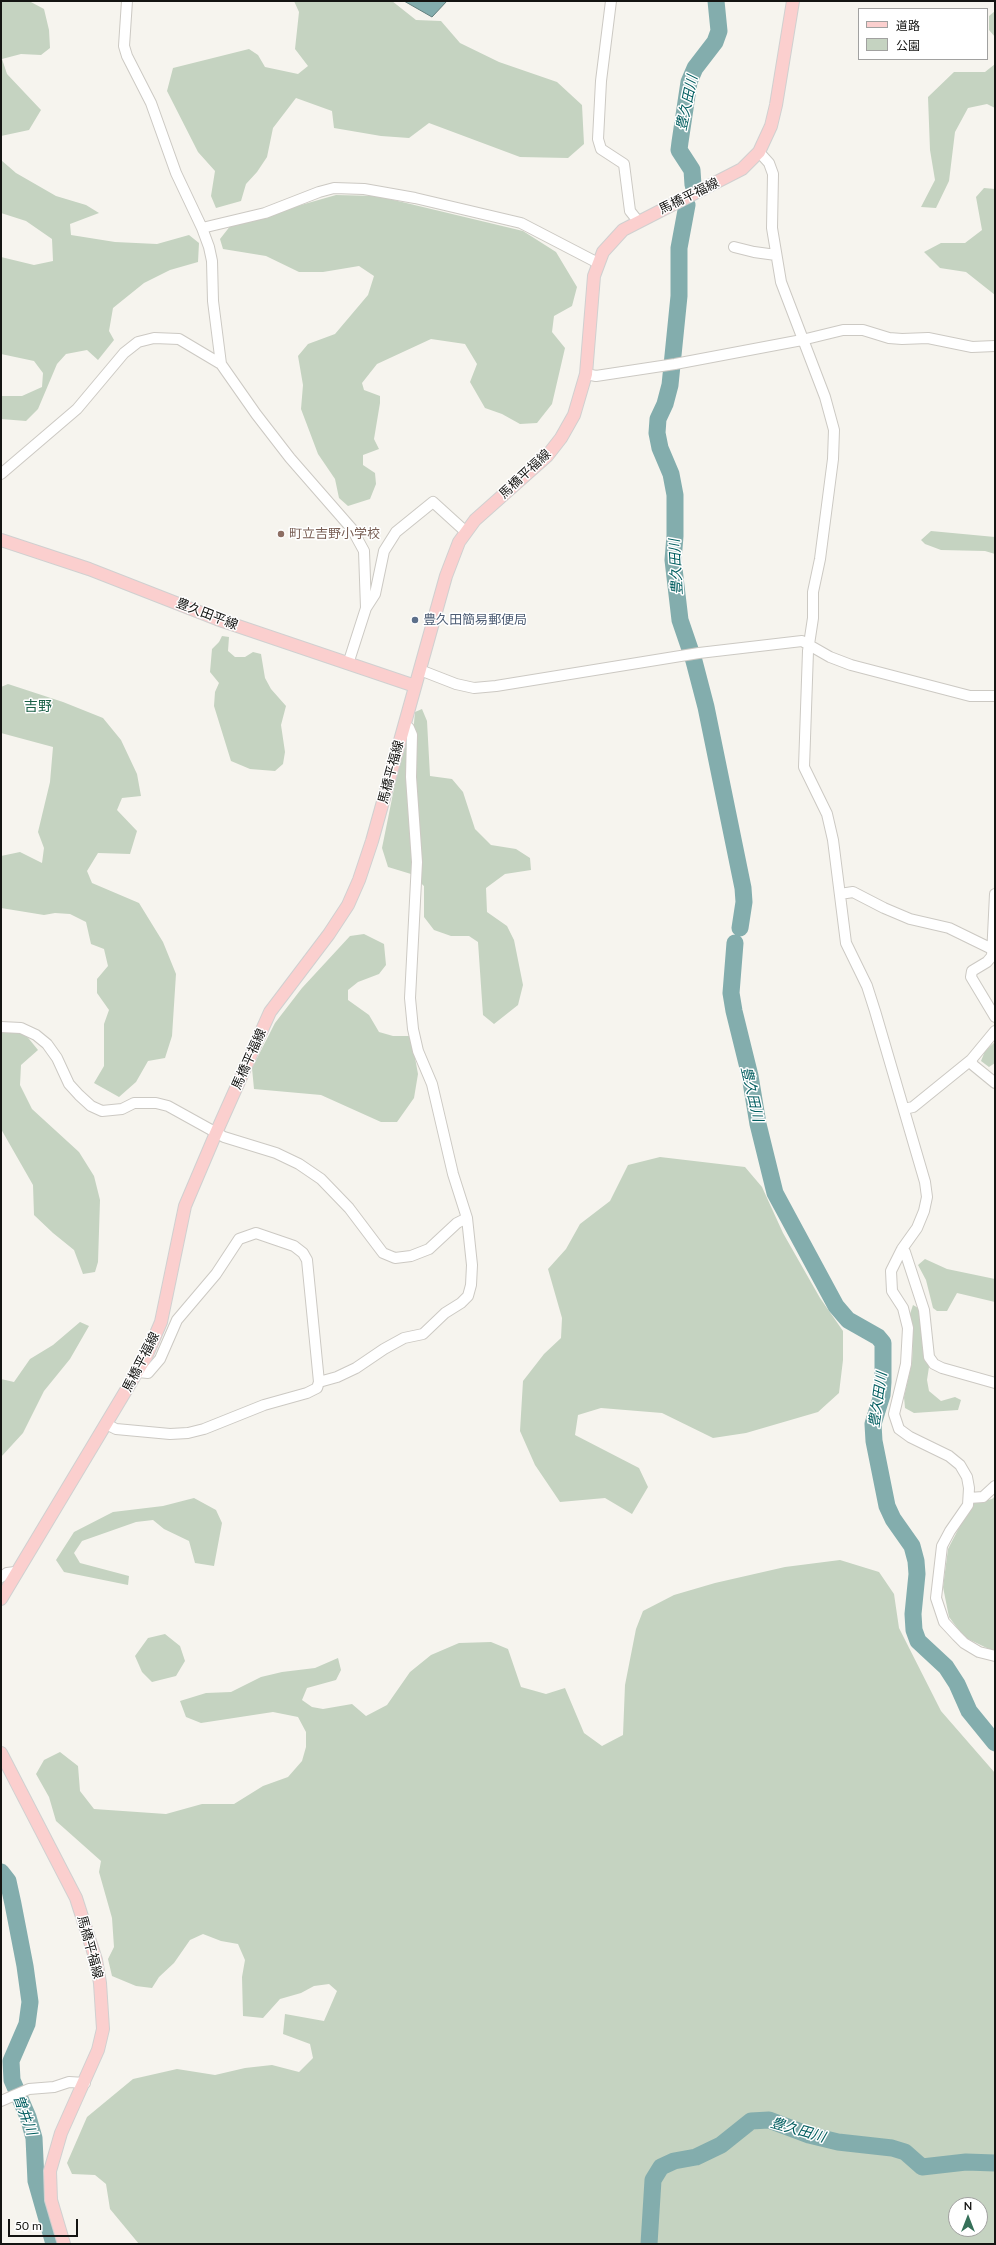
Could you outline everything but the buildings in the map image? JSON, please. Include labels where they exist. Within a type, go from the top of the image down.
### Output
[{"type":"main road","name":"馬橋平福線","points":[[1,1599],[15,1572],[138,1372],[161,1322],[181,1222],[216,1133],[270,1012],[329,934],[348,905],[372,841],[414,686],[420,670],[450,564],[459,542],[475,520],[533,470],[561,438],[574,415],[586,374],[591,294],[598,263],[612,241],[623,230],[638,221],[742,168],[759,152],[768,133],[776,105],[793,1]]},
{"type":"main road","name":"豊久田平線","points":[[1,540],[89,569],[217,619],[414,686]]},
{"type":"main road","name":"馬橋平福線","points":[[1,1754],[76,1898],[96,1960],[103,2008],[103,2029],[98,2050],[85,2083],[61,2133],[50,2171],[51,2200],[64,2244]]},
{"type":"street","points":[[127,1],[124,46],[127,56],[151,103],[176,173],[202,228],[212,261],[213,301],[222,364]]},
{"type":"street","points":[[611,1],[599,108],[598,139],[601,149],[624,164],[630,211],[638,221]]},
{"type":"street","points":[[759,152],[769,163],[773,174],[772,228],[781,282],[825,397],[834,430],[833,459],[820,559],[813,592],[813,618],[805,677],[804,767],[827,814],[833,840],[846,943],[867,986],[925,1182],[927,1197],[924,1211],[917,1228],[902,1249],[891,1271],[890,1283],[897,1300],[903,1308],[908,1328],[906,1364],[894,1406],[895,1422],[899,1429],[910,1437],[949,1456],[960,1465],[967,1477],[969,1498],[968,1505],[950,1531],[942,1546],[936,1598],[944,1622],[964,1643],[979,1652],[995,1656]]},
{"type":"street","points":[[202,228],[264,213],[319,192],[334,188],[364,189],[415,198],[521,223],[598,263]]},
{"type":"street","points":[[734,246],[754,252],[776,255]]},
{"type":"street","points":[[586,374],[596,376],[672,365],[853,329],[889,338],[928,338],[972,347],[995,346]]},
{"type":"street","points":[[1,474],[77,409],[124,353],[138,342],[154,338],[179,339],[222,364],[256,414],[290,458],[352,529],[360,542],[365,565],[366,608]]},
{"type":"street","points":[[348,664],[366,608],[375,594],[384,550],[396,532],[433,502],[466,532]]},
{"type":"street","points":[[420,670],[456,684],[474,688],[496,686],[699,653],[794,641],[809,644],[830,657],[852,666],[970,696],[995,696]]},
{"type":"street","points":[[319,1382],[337,1378],[404,1338],[423,1334],[436,1320],[461,1303],[468,1296],[472,1265],[467,1218],[453,1174],[432,1084],[418,1051],[413,1029],[410,998],[417,862],[411,777],[412,735],[409,728],[404,724]]},
{"type":"street","points":[[840,894],[853,892],[910,919],[949,928],[992,949]]},
{"type":"street","points":[[995,894],[992,956],[987,962],[976,967],[972,971],[971,977],[995,1017]]},
{"type":"street","points":[[1,1027],[21,1028],[36,1035],[47,1044],[57,1058],[69,1084],[91,1106],[102,1111],[112,1111],[134,1103],[156,1103],[168,1106],[216,1133],[276,1152],[299,1164],[321,1179],[350,1208],[383,1253],[395,1258],[411,1256],[429,1248],[457,1223],[467,1218]]},
{"type":"street","points":[[904,1109],[913,1107],[971,1060],[995,1031]]},
{"type":"street","points":[[971,1060],[973,1065],[995,1084]]},
{"type":"street","points":[[106,1424],[116,1429],[170,1434],[188,1433],[204,1429],[277,1401],[308,1393],[317,1388],[319,1382],[307,1260],[303,1253],[294,1246],[256,1233],[239,1239],[216,1274],[177,1320],[160,1359],[148,1373],[138,1372]]},
{"type":"street","points":[[902,1249],[905,1252],[924,1310],[929,1357],[934,1364],[942,1368],[995,1383]]},
{"type":"street","points":[[969,1498],[983,1497],[995,1486]]},
{"type":"street","points":[[1,1577],[7,1573],[15,1572]]},
{"type":"street","points":[[1,2101],[18,2093],[54,2087],[69,2082],[85,2083]]},
{"type":"green space","points":[[1,1],[29,1],[44,9],[49,30],[50,48],[41,55],[21,54],[2,59],[7,74],[41,110],[29,130],[1,136]]},
{"type":"green space","points":[[294,1],[392,1],[416,20],[441,21],[460,43],[499,62],[557,82],[582,105],[584,144],[568,158],[520,157],[429,123],[409,138],[381,136],[334,128],[332,111],[296,98],[273,128],[267,157],[257,172],[246,184],[241,201],[216,208],[211,196],[215,171],[198,152],[167,91],[173,68],[249,49],[258,55],[265,67],[298,74],[308,66],[295,49],[299,12]]},
{"type":"green space","points":[[995,11],[995,37],[989,30],[989,16]]},
{"type":"green space","points":[[995,64],[995,108],[987,104],[968,108],[955,132],[949,181],[936,208],[921,207],[935,180],[930,150],[928,97],[954,72],[985,72]]},
{"type":"green space","points":[[1,160],[16,173],[56,196],[86,205],[99,213],[70,224],[71,235],[115,242],[157,244],[189,235],[199,243],[198,262],[170,270],[144,283],[113,308],[109,331],[114,340],[98,360],[87,350],[66,354],[57,364],[38,409],[26,421],[1,419],[1,396],[22,396],[42,387],[43,373],[34,361],[1,354],[1,257],[34,265],[53,261],[52,239],[26,221],[1,213]]},
{"type":"green space","points":[[984,188],[995,189],[995,295],[966,272],[940,268],[924,252],[941,243],[965,243],[982,230],[976,197]]},
{"type":"green space","points":[[336,195],[377,196],[523,231],[556,252],[577,287],[572,306],[554,316],[552,332],[565,348],[552,404],[537,423],[520,424],[502,414],[485,408],[470,382],[477,364],[465,344],[431,339],[377,364],[362,383],[364,390],[380,396],[374,439],[379,449],[363,455],[363,465],[375,473],[376,484],[370,499],[348,506],[339,498],[335,479],[318,454],[301,409],[303,385],[298,356],[308,344],[335,334],[368,295],[374,276],[359,266],[323,272],[299,272],[266,256],[223,249],[220,239],[231,225]]},
{"type":"green space","points":[[931,531],[995,537],[995,554],[985,551],[941,550],[925,544],[921,540]]},
{"type":"green space","points":[[222,636],[229,637],[228,651],[235,657],[245,657],[253,652],[261,654],[265,678],[271,689],[286,706],[281,725],[285,752],[283,764],[275,771],[250,769],[231,761],[214,706],[215,692],[219,683],[210,672],[212,649],[219,642]]},
{"type":"green space","points":[[8,684],[63,702],[103,718],[121,740],[137,774],[141,796],[122,798],[117,810],[137,831],[130,854],[98,853],[87,871],[92,883],[139,903],[163,942],[176,974],[172,1036],[165,1058],[148,1061],[136,1082],[119,1097],[94,1083],[104,1066],[104,1024],[109,1010],[97,993],[97,979],[108,966],[104,949],[91,944],[86,922],[70,914],[55,913],[44,915],[1,908],[1,856],[20,852],[42,863],[44,848],[38,832],[50,782],[53,747],[1,733],[1,687]]},
{"type":"green space","points":[[422,709],[427,721],[430,776],[452,779],[463,792],[475,829],[491,845],[516,849],[530,858],[531,870],[505,874],[486,888],[487,912],[507,926],[514,940],[523,985],[518,1005],[494,1024],[483,1015],[478,942],[469,936],[451,936],[434,930],[424,917],[424,886],[411,874],[388,867],[382,848],[402,749],[413,734],[415,712]]},
{"type":"green space","points":[[364,934],[384,944],[386,965],[379,974],[358,982],[348,990],[348,1000],[369,1015],[379,1032],[393,1036],[411,1036],[418,1074],[414,1098],[397,1122],[381,1122],[321,1095],[254,1089],[252,1068],[275,1023],[302,988],[350,936]]},
{"type":"green space","points":[[1,1032],[25,1034],[38,1050],[21,1065],[20,1085],[32,1109],[79,1152],[94,1176],[100,1200],[98,1262],[95,1272],[83,1274],[74,1250],[34,1215],[33,1185],[1,1129]]},
{"type":"green space","points":[[995,1042],[995,1063],[989,1067],[981,1061],[985,1051]]},
{"type":"green space","points":[[660,1157],[745,1167],[762,1187],[783,1233],[820,1298],[843,1331],[843,1360],[839,1393],[818,1412],[746,1433],[713,1438],[662,1413],[601,1408],[578,1415],[575,1435],[639,1468],[648,1487],[632,1514],[605,1498],[560,1502],[535,1465],[520,1431],[523,1381],[544,1354],[561,1338],[562,1318],[548,1269],[566,1249],[580,1224],[610,1201],[628,1165]]},
{"type":"green space","points":[[925,1259],[947,1269],[995,1279],[995,1302],[957,1293],[947,1311],[937,1311],[933,1308],[926,1280],[918,1265]]},
{"type":"green space","points":[[913,1305],[920,1309],[924,1351],[929,1367],[927,1380],[929,1391],[941,1401],[955,1397],[961,1400],[958,1410],[914,1413],[905,1408],[904,1397],[912,1362],[913,1338],[910,1314]]},
{"type":"green space","points":[[80,1322],[89,1326],[70,1359],[44,1391],[23,1433],[1,1457],[1,1379],[14,1382],[30,1359],[53,1345]]},
{"type":"green space","points":[[995,1496],[995,1652],[964,1637],[949,1617],[943,1587],[948,1549],[962,1522],[974,1503],[992,1499]]},
{"type":"green space","points":[[194,1498],[216,1510],[222,1523],[214,1566],[195,1563],[189,1541],[164,1529],[153,1520],[136,1522],[82,1541],[74,1553],[80,1563],[129,1576],[128,1585],[64,1572],[56,1560],[74,1532],[113,1512],[163,1506]]},
{"type":"green space","points":[[840,1560],[879,1572],[894,1594],[899,1628],[941,1711],[995,1773],[995,2244],[139,2244],[110,2209],[106,2184],[95,2175],[72,2174],[67,2163],[87,2117],[133,2079],[177,2069],[215,2075],[245,2068],[272,2065],[299,2072],[313,2058],[310,2044],[283,2034],[285,2014],[324,2021],[337,1991],[329,1984],[314,1986],[301,1993],[280,1999],[263,2018],[243,2016],[242,1977],[245,1960],[238,1944],[221,1941],[203,1934],[190,1940],[174,1963],[159,1977],[152,1988],[136,1986],[112,1976],[108,1959],[114,1947],[112,1918],[99,1872],[101,1861],[56,1821],[49,1797],[36,1774],[44,1760],[60,1752],[78,1766],[80,1791],[94,1809],[166,1814],[202,1804],[234,1804],[263,1786],[288,1777],[302,1761],[306,1747],[306,1732],[298,1717],[273,1712],[201,1723],[186,1717],[180,1701],[206,1693],[231,1692],[261,1677],[282,1672],[315,1668],[338,1658],[341,1670],[336,1680],[307,1688],[302,1700],[312,1707],[323,1709],[352,1704],[366,1716],[387,1705],[410,1672],[431,1655],[459,1643],[491,1642],[508,1649],[521,1687],[546,1694],[565,1688],[584,1733],[602,1746],[623,1735],[625,1685],[636,1629],[643,1611],[674,1595],[715,1583],[785,1567]]},
{"type":"green space","points":[[165,1634],[180,1646],[185,1661],[176,1676],[152,1682],[142,1672],[135,1656],[148,1638]]},
{"type":"water","points":[[404,1],[447,1],[432,17]]},
{"type":"waterway","name":"豊久田川","points":[[693,185],[692,170],[679,150],[689,82],[695,68],[715,42],[719,31],[716,1]]},
{"type":"waterway","name":"豊久田川","points":[[687,205],[679,248],[679,296],[670,385],[665,404],[658,419],[657,433],[660,448],[671,474],[675,495],[675,536],[673,560],[680,620],[694,661],[706,707],[743,888],[744,902],[740,928]]},
{"type":"waterway","name":"豊久田川","points":[[735,943],[731,993],[750,1076],[758,1124],[775,1193],[836,1306],[848,1320],[878,1337],[883,1343],[882,1395],[873,1424],[874,1441],[887,1506],[893,1519],[912,1546],[916,1561],[917,1574],[913,1614],[914,1630],[918,1641],[946,1667],[957,1684],[969,1711],[995,1743]]},
{"type":"waterway","name":"曽井川","points":[[1,1872],[8,1881],[25,1966],[30,2002],[27,2024],[11,2061],[12,2080],[28,2117],[34,2138],[36,2181],[54,2244]]},
{"type":"waterway","name":"豊久田川","points":[[649,2244],[653,2180],[661,2167],[674,2161],[696,2157],[721,2145],[751,2121],[769,2120],[809,2135],[838,2142],[892,2148],[905,2152],[922,2167],[966,2162],[995,2163]]},
{"type":"place","name":"町立吉野小学校","points":[[281,534]]},
{"type":"place","name":"豊久田簡易郵便局","points":[[415,620]]},
{"type":"district","name":"吉野","points":[[38,706]]}]
